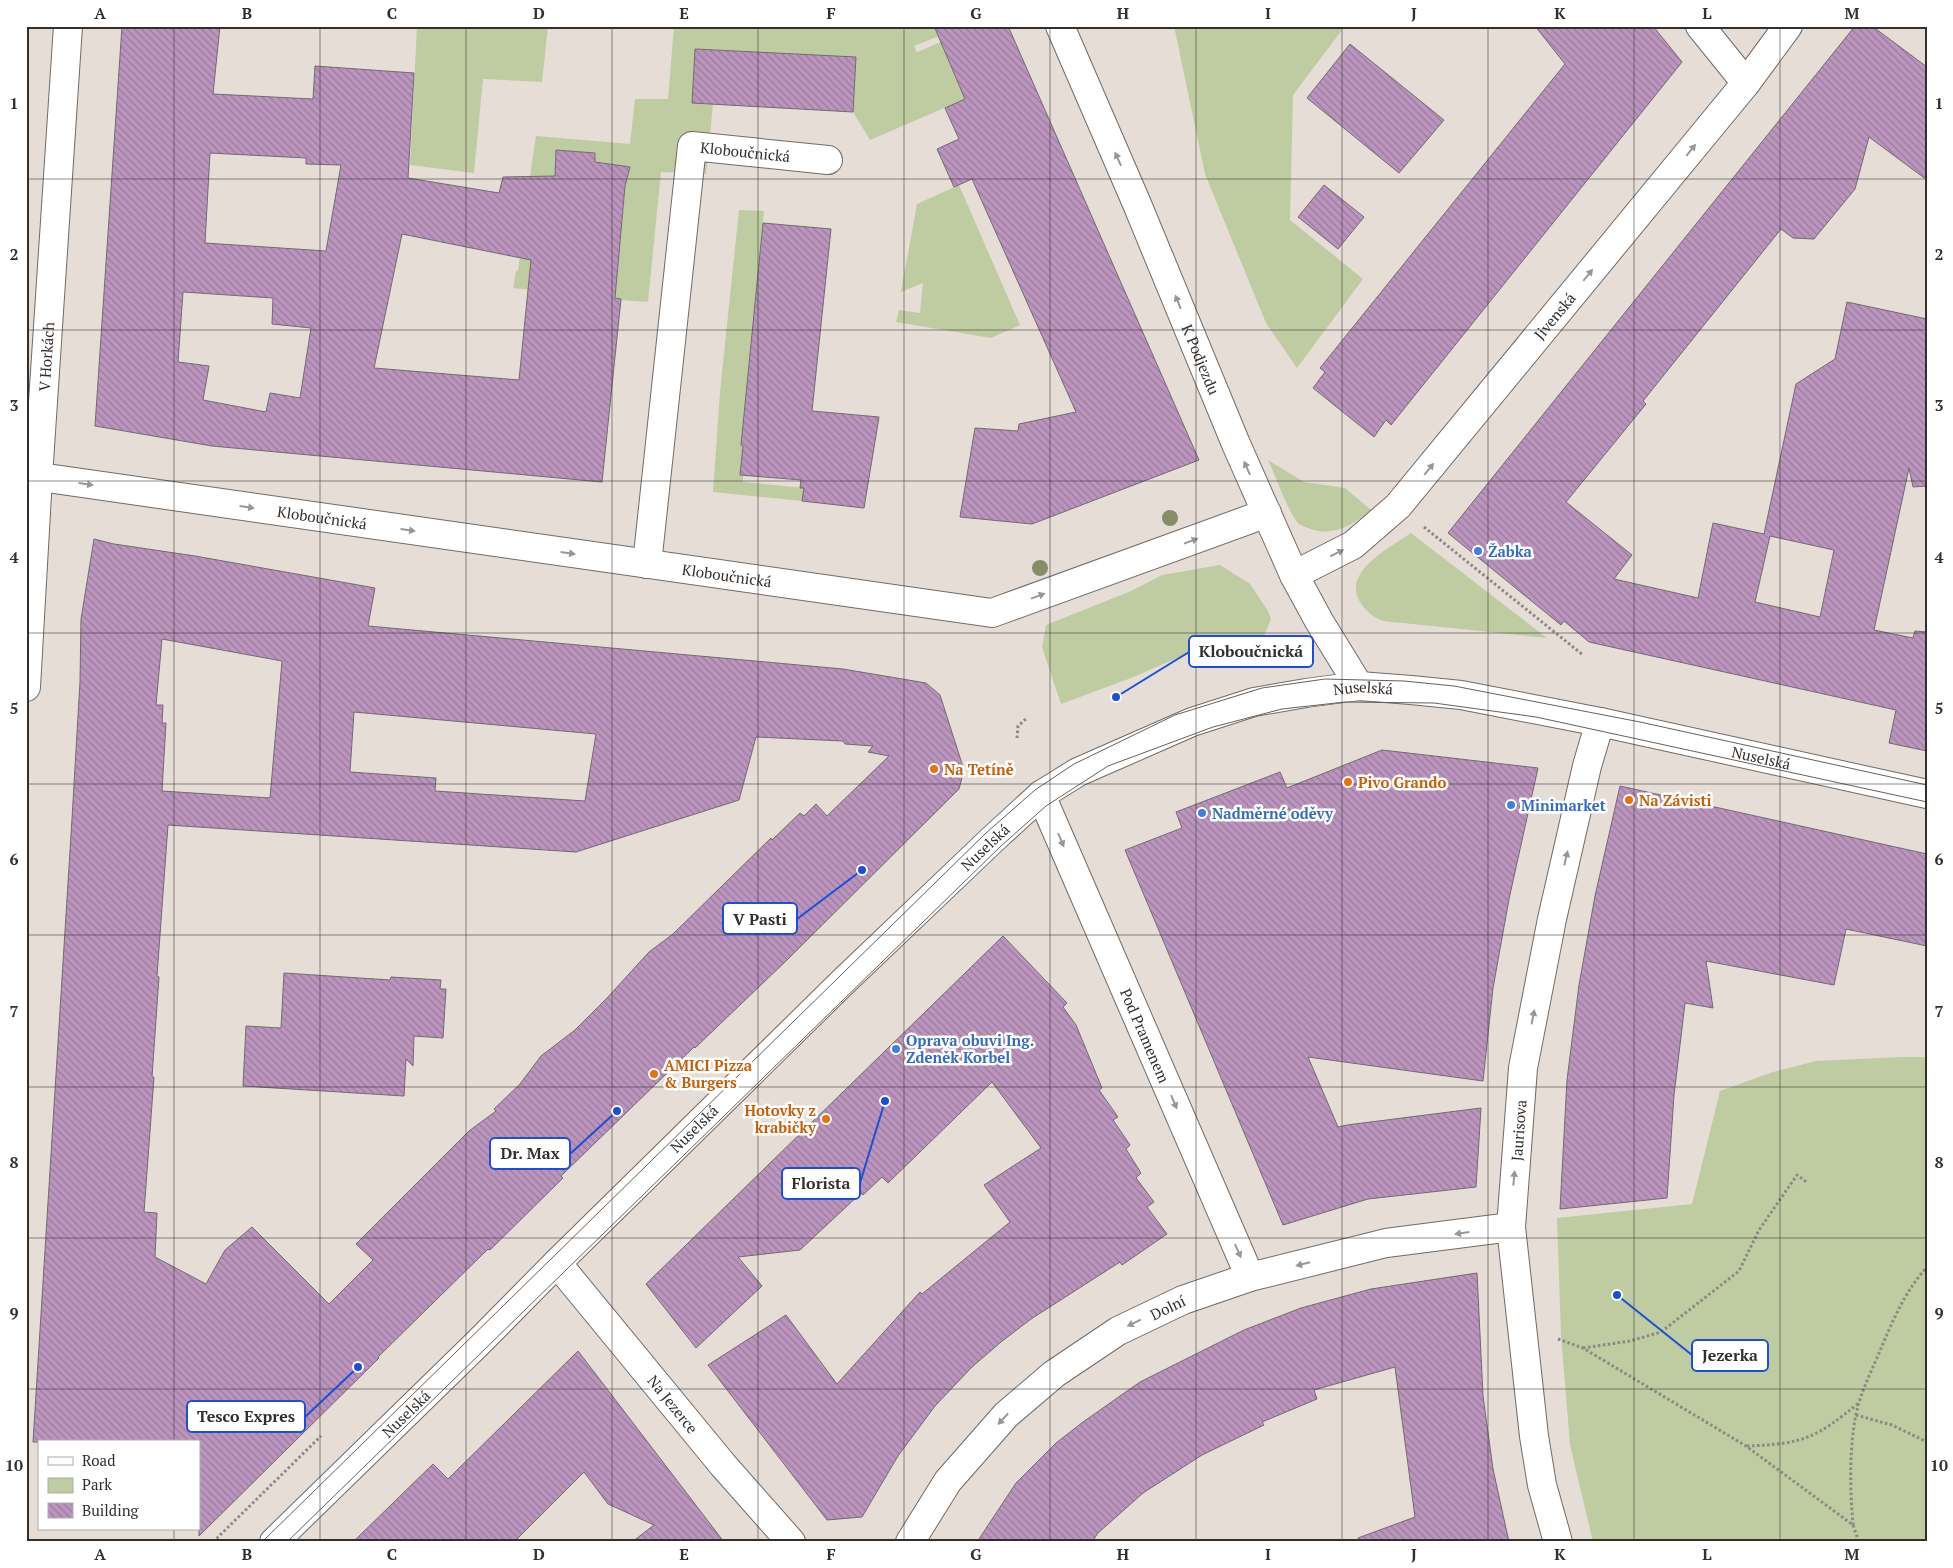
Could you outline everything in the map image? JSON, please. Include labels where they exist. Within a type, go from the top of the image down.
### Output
[{"type":"street","name":"V Horkách","points":[[26,687],[32,476],[68,26]]},
{"type":"street","name":"K Podjezdu","points":[[1060,26],[1137,204],[1236,444],[1294,575],[1319,621],[1359,686]]},
{"type":"street","points":[[1700,26],[1746,83]]},
{"type":"street","name":"Jivenská","points":[[1294,575],[1353,545],[1398,506],[1746,83],[1788,26]]},
{"type":"street","name":"Kloboučnická","points":[[647,564],[692,146],[828,160]]},
{"type":"street","name":"Kloboučnická","points":[[32,476],[992,613],[1267,513]]},
{"type":"street","name":"Nuselská","points":[[274,1542],[844,981],[1041,795],[1078,772],[1192,722],[1254,702],[1359,686],[1461,695],[1600,722],[1927,794]]},
{"type":"street","name":"Jaurisova","points":[[1558,1542],[1542,1485],[1534,1436],[1511,1227],[1523,1068],[1552,919],[1587,766],[1600,722]]},
{"type":"street","name":"Pod Pramenem","points":[[1041,795],[1250,1277]]},
{"type":"street","name":"Dolní","points":[[910,1542],[948,1481],[1006,1415],[1054,1374],[1118,1331],[1183,1300],[1250,1277],[1386,1243],[1511,1227]]},
{"type":"street","name":"Na Jezerce","points":[[558,1263],[723,1466],[792,1542]]},
{"type":"path","points":[[1424,527],[1584,655]]},
{"type":"path","points":[[1017,738],[1018,726],[1027,718]]},
{"type":"path","points":[[1582,1348],[1630,1341],[1661,1332],[1739,1271],[1759,1230],[1797,1175],[1808,1183]]},
{"type":"path","points":[[1859,1542],[1853,1525],[1850,1491],[1856,1415],[1900,1305],[1915,1280],[1927,1267]]},
{"type":"path","points":[[1552,1337],[1582,1348],[1746,1446],[1853,1525]]},
{"type":"path","points":[[1746,1446],[1774,1445],[1804,1440],[1835,1423],[1860,1402]]},
{"type":"path","points":[[1856,1415],[1892,1425],[1927,1442]]},
{"type":"path","points":[[213,1542],[321,1436]]},
{"type":"green space","points":[[417,26],[548,26],[542,82],[483,79],[474,173],[410,165]]},
{"type":"green space","points":[[674,26],[935,26],[939,36],[914,46],[917,52],[941,42],[965,99],[870,140],[853,112],[856,57],[695,49],[692,103],[713,104],[706,174],[661,172],[648,302],[615,298],[627,168],[630,167],[595,162],[595,153],[556,150],[556,152],[559,152],[547,292],[513,288],[516,271],[518,271],[520,256],[518,255],[536,136],[630,144],[635,99],[668,99]]},
{"type":"green space","points":[[1174,26],[1345,26],[1293,95],[1290,220],[1363,279],[1297,368],[1266,323],[1205,174]]},
{"type":"green space","points":[[959,185],[1020,325],[991,338],[896,322],[899,310],[920,313],[923,283],[901,292],[917,204]]},
{"type":"green space","points":[[739,210],[764,211],[741,445],[743,446],[743,482],[804,488],[802,501],[713,492],[720,392]]},
{"type":"green space","points":[[1268,460],[1304,482],[1345,488],[1371,510],[1357,521],[1334,531],[1317,531],[1302,526],[1290,510]]},
{"type":"green space","points":[[1411,533],[1547,638],[1383,621],[1373,616],[1360,602],[1356,591],[1357,581],[1363,571],[1381,553]]},
{"type":"green space","points":[[1220,565],[1250,584],[1268,611],[1271,619],[1264,636],[1251,643],[1182,656],[1131,678],[1061,704],[1042,647],[1046,625],[1131,591],[1162,575]]},
{"type":"green space","points":[[1927,1057],[1927,1542],[1593,1542],[1570,1445],[1561,1335],[1557,1218],[1692,1204],[1720,1091],[1773,1072],[1816,1061]]},
{"type":"building","points":[[122,26],[220,26],[213,94],[313,99],[315,66],[414,73],[408,178],[499,193],[503,177],[555,176],[556,150],[595,153],[595,162],[630,167],[625,186],[615,298],[621,299],[602,482],[212,446],[95,426]],"holes":[[[210,153],[306,158],[306,164],[341,165],[326,251],[205,243]],[[402,234],[531,260],[519,380],[374,368]],[[183,292],[273,298],[272,324],[311,328],[300,398],[270,393],[266,412],[203,400],[209,366],[178,362]]]},
{"type":"building","points":[[934,26],[1008,26],[1199,460],[1032,524],[960,517],[975,428],[1018,431],[1019,424],[1076,412],[972,179],[954,187],[937,149],[959,139],[945,108],[965,99]]},
{"type":"building","points":[[1535,26],[1653,26],[1682,62],[1391,425],[1386,420],[1374,437],[1313,388],[1325,372],[1320,368],[1565,64]]},
{"type":"building","points":[[1855,26],[1872,26],[1927,67],[1927,180],[1869,137],[1855,189],[1814,239],[1793,238],[1781,229],[1643,401],[1646,404],[1566,502],[1632,555],[1614,579],[1698,598],[1713,523],[1764,534],[1796,384],[1835,359],[1847,302],[1927,319],[1927,486],[1913,487],[1909,468],[1874,630],[1913,638],[1915,631],[1927,632],[1927,751],[1889,743],[1896,710],[1589,642],[1564,621],[1561,625],[1448,533]],"holes":[[[1770,536],[1834,550],[1820,617],[1755,602]]]},
{"type":"building","points":[[1350,44],[1444,120],[1399,173],[1307,98]]},
{"type":"building","points":[[695,49],[856,57],[853,112],[692,103]]},
{"type":"building","points":[[1324,185],[1364,217],[1338,249],[1298,217]]},
{"type":"building","points":[[763,223],[831,229],[812,411],[879,417],[864,508],[802,501],[804,488],[800,488],[801,480],[740,475],[743,446],[741,445]]},
{"type":"building","points":[[94,539],[375,588],[368,626],[843,669],[926,683],[940,695],[964,770],[959,789],[786,961],[561,1176],[563,1178],[378,1357],[199,1536],[200,1440],[38,1440],[38,1442],[33,1442],[80,682],[81,619]],"holes":[[[162,639],[282,661],[270,798],[162,791],[166,723],[162,723],[163,705],[156,705]],[[354,712],[596,734],[585,801],[435,791],[436,778],[350,772]],[[756,737],[843,741],[845,744],[873,746],[868,752],[889,756],[827,816],[816,804],[804,816],[800,813],[772,840],[771,838],[673,934],[649,952],[575,1030],[541,1056],[520,1084],[494,1109],[496,1111],[469,1131],[356,1244],[373,1260],[329,1304],[252,1227],[225,1250],[206,1284],[155,1257],[157,1213],[144,1212],[154,1077],[152,1077],[159,977],[157,976],[168,825],[576,852],[739,800]]]},
{"type":"building","points":[[1382,750],[1538,768],[1509,899],[1493,988],[1483,1081],[1308,1057],[1338,1127],[1481,1108],[1476,1187],[1368,1199],[1283,1225],[1125,850],[1182,828],[1176,812],[1280,772],[1287,788]]},
{"type":"building","points":[[1620,786],[1927,854],[1927,946],[1846,929],[1834,985],[1706,961],[1713,1008],[1685,1003],[1674,1095],[1667,1198],[1560,1209],[1567,1080],[1579,985],[1595,896]]},
{"type":"building","points":[[1003,936],[1067,1003],[1063,1007],[1076,1025],[1102,1088],[1099,1090],[1118,1117],[1113,1120],[1130,1145],[1126,1149],[1141,1173],[1136,1178],[1154,1202],[1147,1207],[1167,1234],[1122,1265],[1120,1262],[1031,1319],[1001,1342],[972,1367],[935,1406],[898,1456],[862,1517],[827,1520],[708,1365],[786,1315],[837,1384],[920,1292],[922,1294],[1010,1222],[984,1185],[1041,1148],[992,1082],[888,1183],[882,1177],[863,1195],[861,1193],[800,1250],[738,1257],[762,1286],[696,1348],[646,1284]]},
{"type":"building","points":[[284,973],[390,980],[391,977],[441,980],[440,989],[446,989],[443,1038],[414,1036],[413,1066],[406,1059],[404,1096],[243,1086],[246,1026],[281,1028]]},
{"type":"building","points":[[1477,1273],[1483,1396],[1493,1469],[1509,1542],[1359,1542],[1358,1538],[1415,1517],[1395,1367],[1314,1390],[1317,1399],[1262,1422],[1264,1425],[1202,1455],[1143,1493],[1098,1533],[1092,1542],[977,1542],[1016,1483],[1056,1443],[1140,1382],[1244,1330],[1301,1308],[1371,1289]]},
{"type":"building","points":[[578,1351],[724,1542],[632,1542],[654,1525],[608,1504],[584,1472],[514,1542],[353,1542],[433,1464],[448,1479]]},
{"type":"tram line","points":[[262,1542],[986,833],[1035,790],[1074,764],[1175,715],[1262,688],[1325,679],[1404,681],[1454,686],[1640,722],[1927,785]]},
{"type":"tram line","points":[[287,1542],[1001,846],[1046,806],[1108,766],[1213,727],[1282,709],[1345,702],[1434,703],[1536,717],[1927,802]]},
{"type":"place","name":"Žabka","points":[[1478,551]]},
{"type":"place","name":"Kloboučnická","points":[[1116,697]]},
{"type":"place","name":"Na Tetíně","points":[[934,769]]},
{"type":"place","name":"Pivo Grando","points":[[1348,782]]},
{"type":"place","name":"Na Závisti","points":[[1629,800]]},
{"type":"place","name":"Minimarket","points":[[1511,805]]},
{"type":"place","name":"Nadměrné oděvy","points":[[1202,813]]},
{"type":"place","name":"V Pasti","points":[[862,870]]},
{"type":"place","name":"Oprava obuvi Ing. Zdeněk Korbel","points":[[896,1049]]},
{"type":"place","name":"AMICI Pizza & Burgers","points":[[654,1074]]},
{"type":"place","name":"Florista","points":[[885,1101]]},
{"type":"place","name":"Dr. Max","points":[[617,1111]]},
{"type":"place","name":"Hotovky z krabičky","points":[[826,1119]]},
{"type":"place","name":"Jezerka","points":[[1617,1295]]},
{"type":"place","name":"Tesco Expres","points":[[358,1367]]}]
